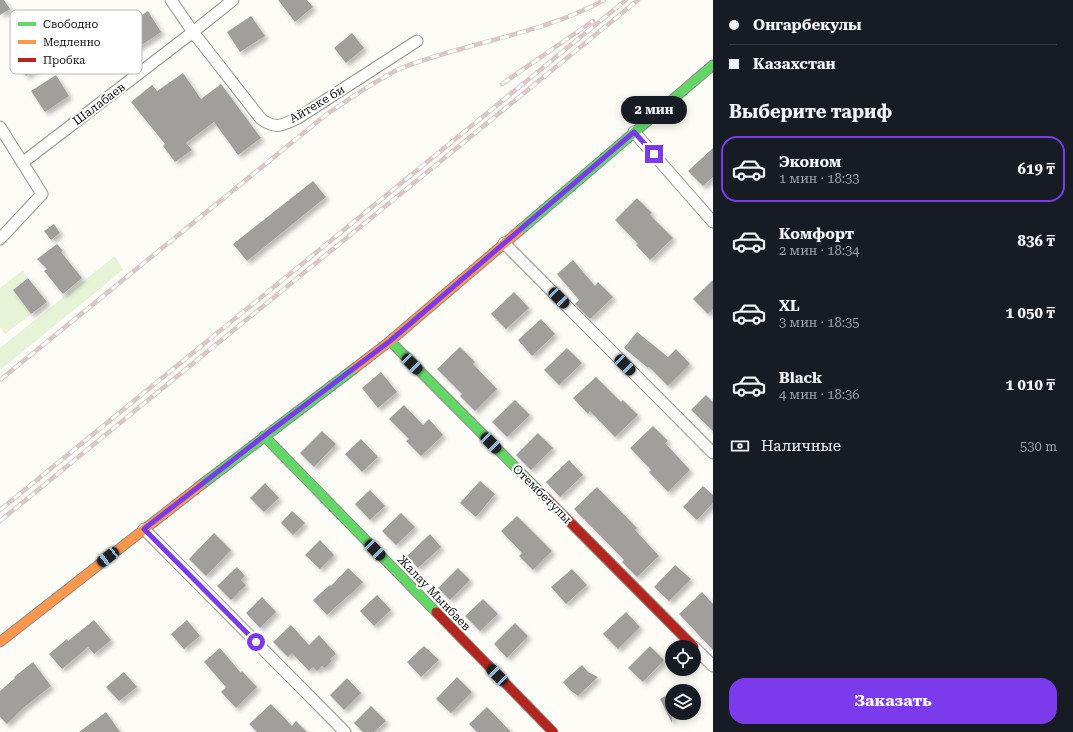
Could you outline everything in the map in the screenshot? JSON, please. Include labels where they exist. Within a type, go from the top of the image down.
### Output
[{"type":"street","name":"Айтеке би","points":[[171,0],[193,32],[261,119],[271,126],[283,125],[298,118],[416,41]]},
{"type":"street","name":"Шалабаев","points":[[142,71],[233,0]]},
{"type":"street","points":[[0,642],[264,436],[390,341],[713,65]]},
{"type":"street","name":"Шалабаев","points":[[22,163],[138,74]]},
{"type":"street","points":[[0,127],[42,194],[0,239]]},
{"type":"street","points":[[634,132],[713,222]]},
{"type":"street","points":[[504,243],[713,453]]},
{"type":"street","name":"Отембетулы","points":[[390,341],[687,640]]},
{"type":"street","name":"Жалау Мынбаев","points":[[264,436],[553,732]]},
{"type":"street","points":[[144,529],[344,732]]},
{"type":"street","name":"Отембетулы","points":[[701,654],[713,666]]},
{"type":"green space","points":[[115,256],[123,270],[0,370],[0,348]]},
{"type":"green space","points":[[23,270],[28,278],[13,290],[31,314],[5,334],[0,327],[0,288]]},
{"type":"building","points":[[0,0],[4,0],[10,9],[0,15]]},
{"type":"building","points":[[278,0],[307,0],[313,7],[295,22]]},
{"type":"building","points":[[148,11],[161,32],[142,45],[142,15]]},
{"type":"building","points":[[251,16],[265,36],[240,52],[227,32]]},
{"type":"building","points":[[352,33],[364,48],[346,63],[334,48]]},
{"type":"building","points":[[183,73],[201,99],[221,84],[261,138],[238,155],[214,122],[186,143],[192,150],[175,162],[163,146],[165,144],[131,102],[152,85],[157,91]]},
{"type":"building","points":[[56,75],[69,96],[45,112],[31,91]]},
{"type":"building","points":[[713,148],[713,177],[703,186],[688,171]]},
{"type":"building","points":[[313,181],[326,197],[247,261],[233,244]]},
{"type":"building","points":[[637,198],[652,213],[650,215],[673,238],[650,260],[636,245],[638,244],[615,220]]},
{"type":"building","points":[[54,224],[60,233],[51,240],[44,231]]},
{"type":"building","points":[[57,244],[63,251],[61,252],[82,278],[63,294],[44,271],[47,269],[37,259]]},
{"type":"building","points":[[573,260],[595,286],[598,282],[613,297],[590,319],[575,304],[579,300],[557,274]]},
{"type":"building","points":[[28,278],[47,302],[31,314],[13,290]]},
{"type":"building","points":[[713,280],[713,309],[708,314],[693,299]]},
{"type":"building","points":[[514,292],[529,308],[506,329],[491,314]]},
{"type":"building","points":[[541,319],[555,334],[532,356],[518,340]]},
{"type":"building","points":[[637,332],[668,357],[676,349],[690,364],[668,386],[649,367],[648,368],[624,348]]},
{"type":"building","points":[[460,347],[475,362],[473,364],[497,389],[475,411],[460,396],[462,394],[437,369]]},
{"type":"building","points":[[567,348],[582,363],[559,385],[544,370]]},
{"type":"building","points":[[381,372],[397,392],[378,408],[362,388]]},
{"type":"building","points":[[596,377],[621,402],[623,400],[638,415],[615,437],[590,411],[588,414],[573,398]]},
{"type":"building","points":[[706,395],[713,402],[713,431],[691,410]]},
{"type":"building","points":[[515,400],[530,415],[507,437],[492,422]]},
{"type":"building","points":[[404,405],[423,425],[429,419],[443,435],[421,456],[406,441],[409,439],[389,419]]},
{"type":"building","points":[[653,426],[668,441],[665,443],[690,470],[668,492],[649,472],[651,470],[630,448]]},
{"type":"building","points":[[322,431],[336,444],[314,467],[300,453]]},
{"type":"building","points":[[538,433],[553,448],[531,470],[516,455]]},
{"type":"building","points":[[361,439],[378,457],[362,472],[345,454]]},
{"type":"building","points":[[569,460],[583,475],[560,497],[546,482]]},
{"type":"building","points":[[480,481],[495,494],[476,517],[460,503]]},
{"type":"building","points":[[265,483],[279,498],[264,512],[250,498]]},
{"type":"building","points":[[703,486],[713,495],[713,503],[697,520],[683,507]]},
{"type":"building","points":[[597,487],[637,528],[635,530],[659,556],[637,577],[622,562],[624,560],[574,509]]},
{"type":"building","points":[[370,490],[385,506],[370,520],[355,504]]},
{"type":"building","points":[[292,511],[305,523],[293,535],[281,523]]},
{"type":"building","points":[[401,513],[415,527],[396,545],[382,531]]},
{"type":"building","points":[[517,516],[552,551],[533,570],[519,556],[522,553],[501,531]]},
{"type":"building","points":[[214,533],[231,550],[206,576],[189,559]]},
{"type":"building","points":[[430,534],[441,547],[418,568],[407,556]]},
{"type":"building","points":[[320,540],[334,555],[320,569],[305,555]]},
{"type":"building","points":[[675,565],[691,579],[669,601],[654,587]]},
{"type":"building","points":[[237,567],[245,576],[241,580],[246,585],[231,600],[217,586]]},
{"type":"building","points":[[348,568],[363,582],[327,615],[313,600],[330,585],[331,586]]},
{"type":"building","points":[[458,568],[470,580],[450,600],[438,588]]},
{"type":"building","points":[[572,569],[587,585],[566,604],[551,587]]},
{"type":"building","points":[[702,592],[713,604],[713,650],[679,614]]},
{"type":"building","points":[[377,595],[391,610],[374,626],[360,611]]},
{"type":"building","points":[[262,597],[276,612],[260,628],[246,613]]},
{"type":"building","points":[[483,599],[498,614],[480,631],[465,616]]},
{"type":"building","points":[[626,612],[640,627],[618,649],[603,634]]},
{"type":"building","points":[[94,620],[111,640],[94,654],[88,647],[62,669],[49,654]]},
{"type":"building","points":[[187,620],[200,636],[184,649],[171,634]]},
{"type":"building","points":[[515,623],[528,636],[507,658],[494,644]]},
{"type":"building","points":[[291,625],[309,645],[319,635],[336,654],[330,659],[332,661],[325,668],[322,666],[317,671],[313,667],[309,671],[292,653],[288,657],[273,642]]},
{"type":"building","points":[[424,646],[439,660],[421,677],[407,662]]},
{"type":"building","points":[[650,646],[664,660],[643,682],[628,668]]},
{"type":"building","points":[[220,648],[241,673],[242,671],[257,687],[236,708],[221,692],[226,687],[204,662]]},
{"type":"building","points":[[33,662],[51,686],[23,708],[7,724],[0,717],[0,691],[15,678],[14,677]]},
{"type":"building","points":[[582,665],[588,672],[598,677],[578,696],[563,682]]},
{"type":"building","points":[[124,672],[137,687],[119,701],[106,687]]},
{"type":"building","points":[[457,677],[472,692],[451,713],[436,699]]},
{"type":"building","points":[[347,678],[361,693],[344,710],[330,695]]},
{"type":"building","points":[[665,696],[665,709],[660,699]]},
{"type":"building","points":[[271,704],[292,726],[296,721],[307,732],[257,732],[249,724]]},
{"type":"building","points":[[371,706],[386,721],[374,732],[363,732],[354,723]]},
{"type":"building","points":[[487,707],[511,732],[477,732],[469,724]]},
{"type":"building","points":[[106,712],[120,732],[79,732]]},
{"type":"railway","points":[[0,380],[327,114],[367,87],[399,69],[450,52],[555,22],[604,0]]},
{"type":"railway","points":[[0,510],[626,0]]},
{"type":"railway","points":[[0,521],[638,0]]},
{"type":"railway","points":[[502,84],[593,21]]},
{"type":"traffic: fast","points":[[519,231],[713,65]]},
{"type":"traffic: fast","points":[[390,341],[547,499]]},
{"type":"traffic: fast","points":[[201,485],[355,368]]},
{"type":"traffic: fast","points":[[264,436],[436,612]]},
{"type":"traffic: slow","points":[[355,368],[390,341],[519,231]]},
{"type":"traffic: slow","points":[[0,642],[201,485]]},
{"type":"traffic: jam","points":[[547,499],[687,640]]},
{"type":"traffic: jam","points":[[436,612],[553,732]]},
{"type":"route","points":[[256,642],[144,529],[390,341],[634,132],[654,154]]}]
